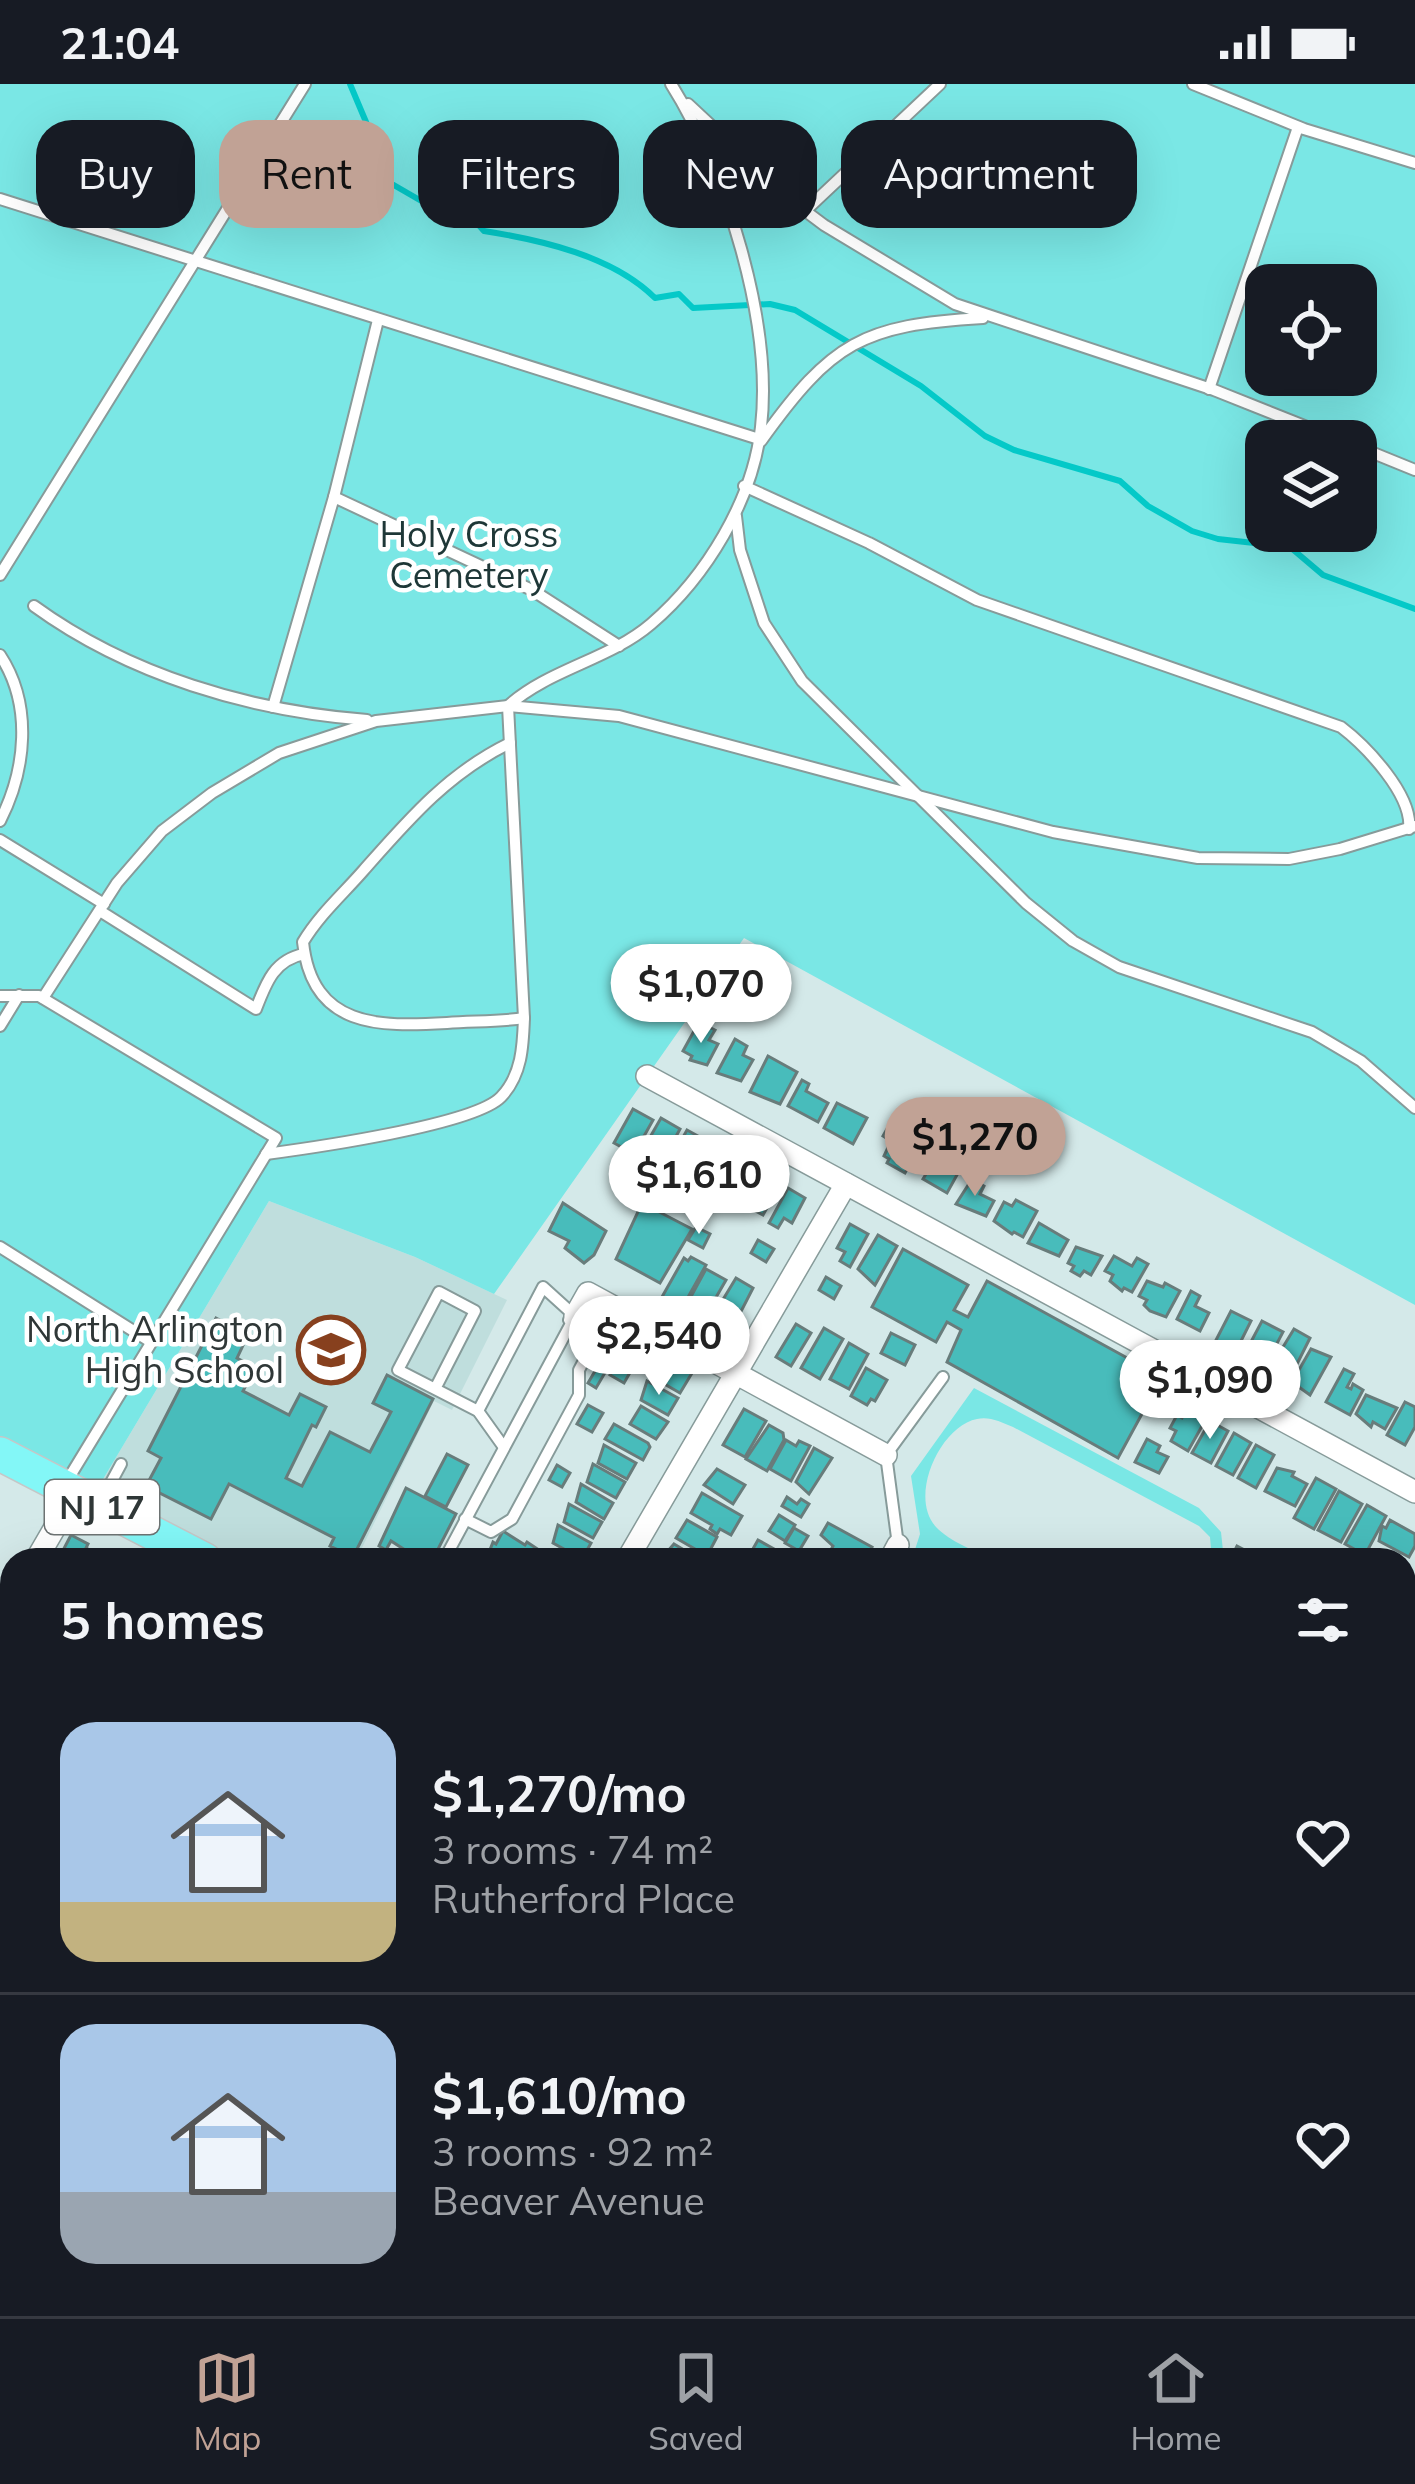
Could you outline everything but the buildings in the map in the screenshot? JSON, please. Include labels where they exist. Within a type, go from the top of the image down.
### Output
[{"type":"main road","name":"NJ 17","points":[[0,1454],[182,1548]]},
{"type":"street","points":[[647,1076],[1415,1492]]},
{"type":"street","points":[[634,1548],[846,1184]]},
{"type":"street","points":[[572,1318],[588,1293],[886,1455]]},
{"type":"street","points":[[44,1548],[79,1495]]},
{"type":"lane","points":[[0,575],[305,84]]},
{"type":"lane","points":[[817,200],[940,84]]},
{"type":"lane","points":[[1192,84],[1298,128],[1415,163]]},
{"type":"lane","points":[[672,86],[701,120]]},
{"type":"lane","points":[[266,1154],[464,1116],[500,1098],[520,1064],[524,1018],[508,706],[520,694],[619,646],[648,626],[681,595],[713,552],[737,507],[757,443],[762,396],[752,296],[723,194],[672,86]]},
{"type":"lane","points":[[1209,388],[1298,128]]},
{"type":"lane","points":[[0,199],[757,443]]},
{"type":"lane","points":[[817,219],[955,304],[1209,388],[1289,420]]},
{"type":"lane","points":[[757,443],[784,408],[841,351],[865,338],[894,327],[992,318]]},
{"type":"lane","points":[[273,707],[334,497],[378,320]]},
{"type":"lane","points":[[1377,455],[1415,470]]},
{"type":"lane","points":[[43,998],[135,859],[162,831],[212,793],[279,753],[376,721],[508,706],[640,720],[1116,846],[1198,858],[1289,859],[1412,828],[1404,800],[1375,759],[1341,727],[977,600],[869,543],[744,486]]},
{"type":"lane","points":[[334,497],[532,590],[619,646]]},
{"type":"lane","points":[[737,507],[736,530],[749,585],[764,623],[789,664],[1000,880],[1073,941],[1145,978],[1312,1032],[1360,1061],[1415,1108]]},
{"type":"lane","points":[[34,606],[138,665],[273,707],[376,721]]},
{"type":"lane","points":[[0,655],[16,692],[22,762],[14,794],[0,821]]},
{"type":"lane","points":[[510,743],[473,761],[398,828],[303,942],[305,965],[327,1001],[379,1026],[524,1018]]},
{"type":"lane","points":[[0,840],[256,1009],[276,969],[288,957],[304,954]]},
{"type":"lane","points":[[0,1026],[19,995]]},
{"type":"lane","points":[[0,996],[43,998],[276,1138],[152,1342],[79,1495]]},
{"type":"lane","points":[[0,1247],[152,1342]]},
{"type":"lane","points":[[465,1519],[491,1532],[512,1519],[579,1395],[580,1370],[595,1337],[543,1288],[478,1411]]},
{"type":"lane","points":[[435,1389],[475,1311],[439,1292],[398,1370],[435,1389],[478,1411],[503,1446]]},
{"type":"lane","points":[[450,1548],[572,1318]]},
{"type":"lane","points":[[894,1548],[886,1455],[943,1377]]},
{"type":"lane","points":[[79,1495],[121,1464]]},
{"type":"shaded area","name":"North Arlington High School","points":[[269,1201],[415,1257],[507,1300],[452,1410],[434,1401],[362,1548],[182,1548],[90,1501]]},
{"type":"green space","name":"Holy Cross Cemetery","points":[[0,84],[1415,84],[1415,1305],[744,938],[494,1294],[415,1257],[269,1201],[90,1501],[0,1454]]},
{"type":"green space","points":[[974,1388],[1199,1508],[1221,1532],[1223,1548],[1211,1548],[1210,1537],[1199,1526],[995,1420],[963,1424],[940,1448],[927,1481],[928,1514],[936,1527],[969,1548],[916,1548],[920,1534],[911,1476]]},
{"type":"waterway","points":[[350,84],[382,171],[392,184],[430,206],[475,221],[484,231],[552,245],[597,261],[655,298],[679,294],[693,308],[770,304],[795,310],[921,386],[985,436],[1014,450],[1120,481],[1148,506],[1192,531],[1218,539],[1290,547],[1323,575],[1415,609]]},
{"type":"place","name":"North Arlington High School","points":[[331,1350]]}]
